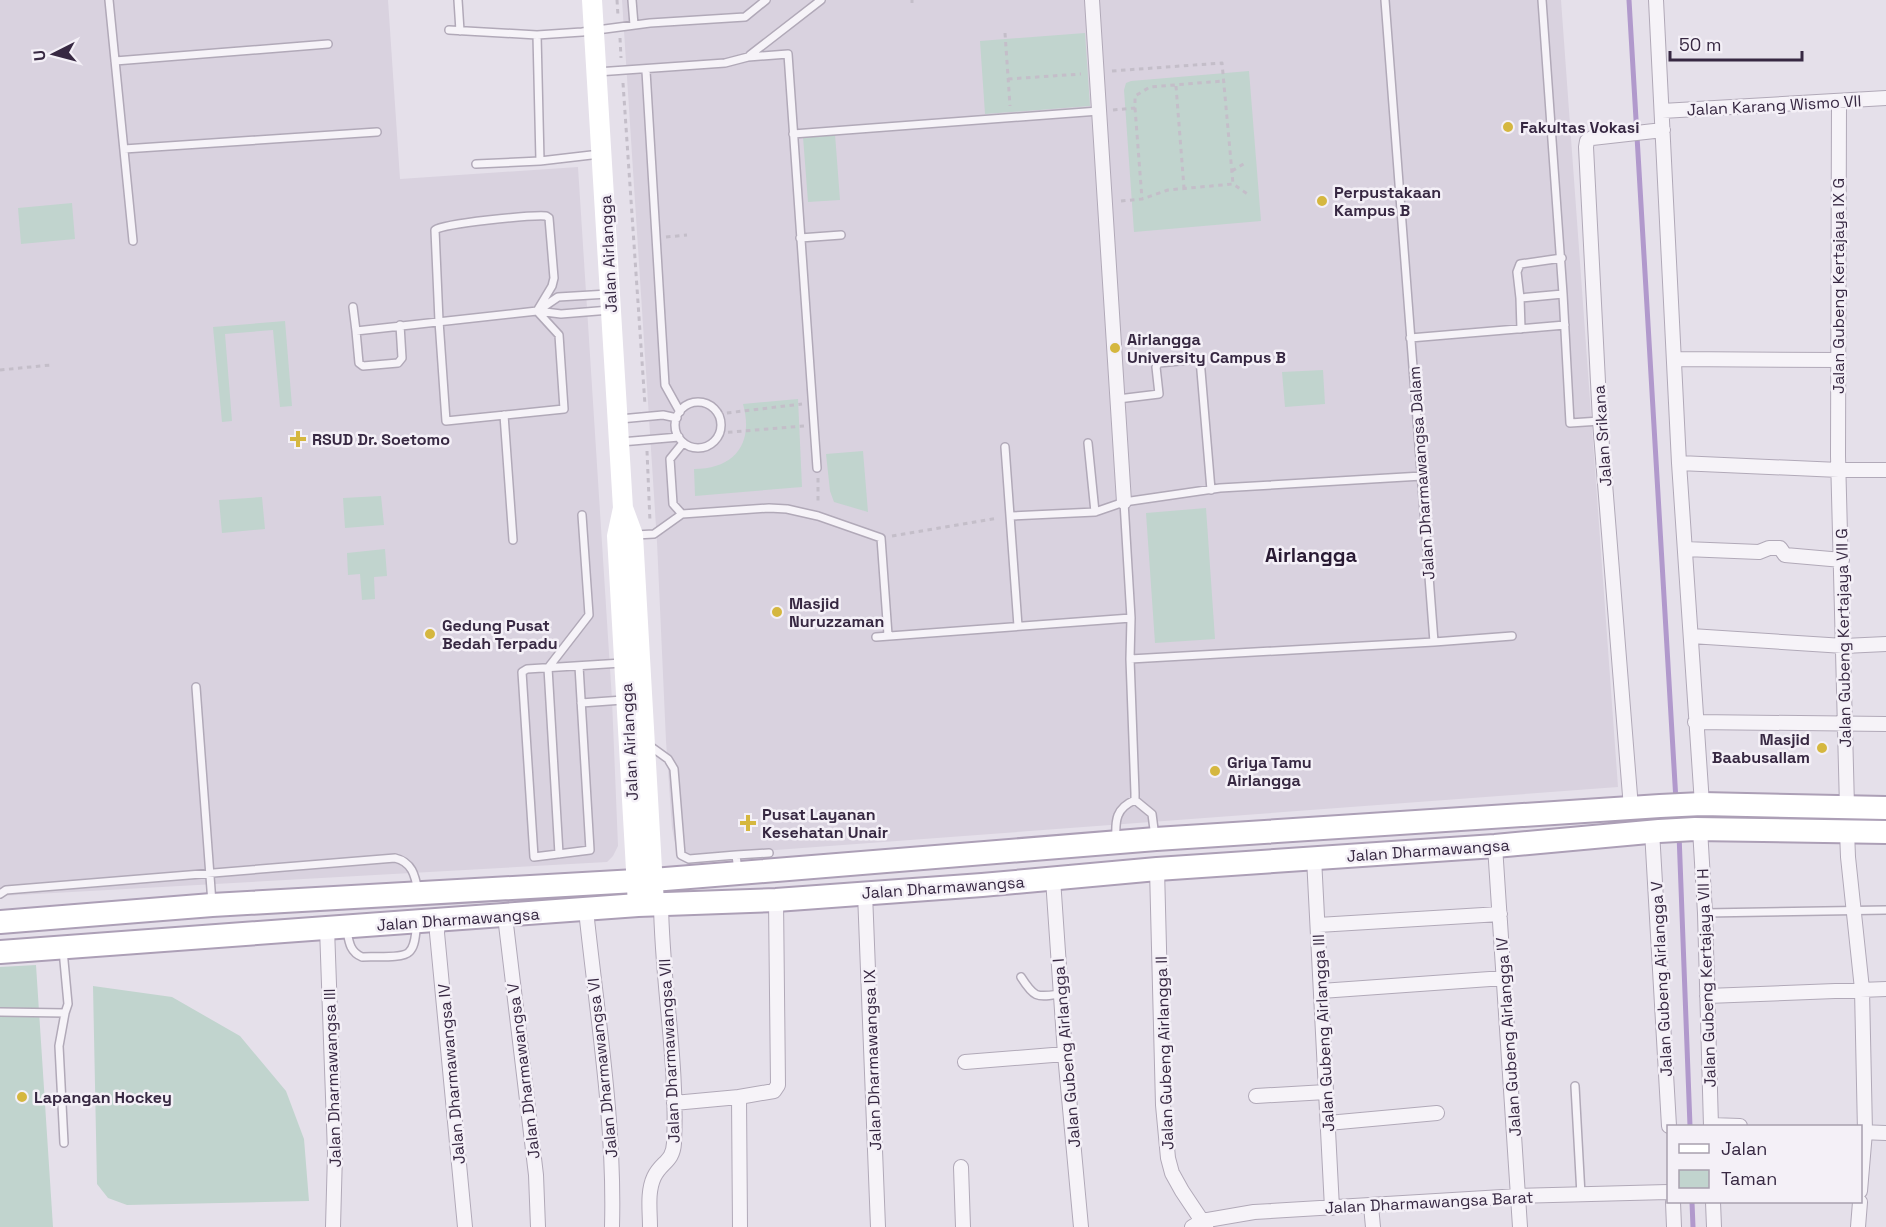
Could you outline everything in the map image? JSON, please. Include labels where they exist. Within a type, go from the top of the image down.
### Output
[{"type":"main road","name":"Jalan Airlangga","points":[[592,0],[623,508],[617,536],[626,700],[645,881],[651,905]]},
{"type":"main road","name":"Jalan Airlangga","points":[[623,508],[642,534],[645,881]]},
{"type":"main road","name":"Jalan Dharmawangsa","points":[[0,922],[212,906],[645,881],[737,864],[980,853],[1156,839],[1660,806],[1699,804],[1886,808]]},
{"type":"main road","name":"Jalan Dharmawangsa","points":[[0,952],[651,905],[776,900],[982,885],[1157,869],[1495,846],[1656,831],[1697,829],[1886,832]]},
{"type":"main road","points":[[980,853],[982,885]]},
{"type":"main road","points":[[256,904],[258,933]]},
{"type":"street","points":[[1092,0],[1124,502]]},
{"type":"street","points":[[1656,0],[1662,111],[1656,131],[1674,359],[1699,804]]},
{"type":"street","name":"Jalan Karang Wismo VII","points":[[1662,111],[1886,98]]},
{"type":"street","name":"Jalan Gubeng Kertajaya IX G","points":[[1839,101],[1839,470]]},
{"type":"street","name":"Jalan Srikana","points":[[1631,808],[1600,421],[1586,147],[1587,141],[1592,138],[1656,131]]},
{"type":"street","points":[[1674,359],[1838,360]]},
{"type":"street","points":[[1679,463],[1886,470]]},
{"type":"street","name":"Jalan Gubeng Kertajaya VII G","points":[[1839,470],[1847,807]]},
{"type":"street","points":[[1685,549],[1759,552],[1769,548],[1780,548],[1785,555],[1842,560]]},
{"type":"street","points":[[1691,636],[1844,646],[1886,644]]},
{"type":"street","points":[[1695,722],[1886,724]]},
{"type":"street","name":"Jalan Gubeng Kertajaya VII H","points":[[1697,829],[1705,912],[1711,1125]]},
{"type":"street","name":"Jalan Gubeng Airlangga V","points":[[1656,831],[1669,1125]]},
{"type":"street","points":[[1847,831],[1862,989],[1862,1152]]},
{"type":"street","name":"Jalan Gubeng Airlangga IV","points":[[1495,846],[1520,1227]]},
{"type":"street","name":"Jalan Gubeng Airlangga III","points":[[1314,858],[1332,1208]]},
{"type":"street","name":"Jalan Gubeng Airlangga II","points":[[1157,869],[1163,1105],[1168,1158],[1172,1173],[1200,1225]]},
{"type":"street","name":"Jalan Gubeng Airlangga I","points":[[1053,879],[1065,1054],[1081,1227]]},
{"type":"street","name":"Jalan Dharmawangsa IX","points":[[866,893],[878,1227]]},
{"type":"street","points":[[674,1103],[739,1097],[774,1091],[778,1088],[776,900]]},
{"type":"street","name":"Jalan Dharmawangsa VII","points":[[650,1227],[650,1194],[653,1178],[673,1152],[674,1103],[651,905]]},
{"type":"street","name":"Jalan Dharmawangsa VI","points":[[586,910],[603,1054],[613,1178],[612,1227]]},
{"type":"street","points":[[1318,925],[1500,914]]},
{"type":"street","name":"Jalan Dharmawangsa V","points":[[505,916],[536,1175],[538,1227]]},
{"type":"street","name":"Jalan Dharmawangsa IV","points":[[427,922],[439,945],[465,1227]]},
{"type":"street","name":"Jalan Dharmawangsa III","points":[[333,1227],[336,928]]},
{"type":"street","points":[[1321,991],[1504,978]]},
{"type":"street","points":[[1707,996],[1886,989]]},
{"type":"street","points":[[965,1062],[1065,1054]]},
{"type":"street","points":[[1256,1096],[1326,1092]]},
{"type":"street","points":[[739,1097],[740,1227]]},
{"type":"street","points":[[1328,1123],[1437,1113]]},
{"type":"street","points":[[1863,1132],[1886,1133]]},
{"type":"street","points":[[961,1167],[963,1227]]},
{"type":"street","name":"Jalan Dharmawangsa Barat","points":[[1200,1225],[1254,1212],[1519,1196],[1667,1192]]},
{"type":"street","points":[[1673,1203],[1674,1227]]},
{"type":"street","points":[[1713,1203],[1714,1227]]},
{"type":"street","points":[[1858,1227],[1860,1203]]},
{"type":"street","points":[[1371,1206],[1373,1227]]},
{"type":"lane","points":[[109,0],[133,241]]},
{"type":"lane","points":[[458,0],[460,31]]},
{"type":"lane","points":[[632,0],[634,25]]},
{"type":"lane","points":[[449,30],[537,35],[745,17],[766,0]]},
{"type":"lane","points":[[622,72],[724,65],[748,57],[821,0]]},
{"type":"lane","name":"Jalan Dharmawangsa Dalam","points":[[1386,0],[1434,642]]},
{"type":"lane","points":[[1542,0],[1562,258],[1570,423],[1600,421]]},
{"type":"lane","points":[[537,35],[540,161]]},
{"type":"lane","points":[[116,61],[328,44]]},
{"type":"lane","points":[[597,74],[725,63],[748,57],[788,54],[818,468]]},
{"type":"lane","points":[[646,71],[665,386],[678,415]]},
{"type":"lane","points":[[793,134],[1099,111]]},
{"type":"lane","points":[[124,149],[377,132]]},
{"type":"lane","points":[[476,164],[540,161],[602,154]]},
{"type":"lane","points":[[544,215],[549,219],[554,278],[552,286],[537,311],[557,332],[560,339],[564,409],[446,421],[439,321],[435,230],[437,227],[544,215]]},
{"type":"lane","points":[[800,238],[841,235]]},
{"type":"lane","points":[[1521,329],[1518,276],[1520,264],[1562,258]]},
{"type":"lane","points":[[1520,298],[1563,294]]},
{"type":"lane","points":[[537,311],[558,297],[610,302]]},
{"type":"lane","points":[[356,331],[537,311],[561,314],[610,302]]},
{"type":"lane","points":[[353,307],[359,363],[363,366],[399,363],[402,358],[400,326]]},
{"type":"lane","points":[[1410,338],[1565,325]]},
{"type":"lane","points":[[1118,399],[1159,394],[1156,367],[1159,363],[1200,359],[1210,490]]},
{"type":"lane","points":[[696,403],[709,405],[718,414],[721,427],[716,440],[704,448],[689,447],[676,431],[678,415],[684,407],[696,403]]},
{"type":"lane","points":[[504,415],[513,540]]},
{"type":"lane","points":[[618,419],[678,415]]},
{"type":"lane","points":[[619,442],[681,440]]},
{"type":"lane","points":[[681,440],[670,459],[673,504],[682,514]]},
{"type":"lane","points":[[1088,443],[1095,512]]},
{"type":"lane","points":[[1005,447],[1018,626]]},
{"type":"lane","points":[[1011,516],[1095,512],[1124,502],[1210,490],[1422,476]]},
{"type":"lane","points":[[1124,502],[1131,618],[1130,659],[1136,800],[1152,814],[1156,839]]},
{"type":"lane","points":[[642,534],[682,514],[769,508],[787,509],[818,516],[881,538],[888,635]]},
{"type":"lane","points":[[559,854],[549,668],[589,615],[582,515]]},
{"type":"lane","points":[[876,637],[1131,618]]},
{"type":"lane","points":[[1130,659],[1512,636]]},
{"type":"lane","points":[[579,666],[590,850],[536,857],[532,855],[522,672],[527,669],[624,663]]},
{"type":"lane","points":[[196,687],[212,906]]},
{"type":"lane","points":[[581,703],[626,700]]},
{"type":"lane","points":[[645,743],[668,759],[674,769],[681,855],[689,859],[737,864],[769,853]]},
{"type":"lane","points":[[1117,843],[1115,821],[1126,804],[1136,800]]},
{"type":"lane","points":[[3,892],[395,858],[407,862],[415,876],[418,894]]},
{"type":"lane","points":[[1705,912],[1886,910]]},
{"type":"lane","points":[[336,928],[352,949],[362,957],[403,956],[410,952],[427,922]]},
{"type":"lane","points":[[62,948],[68,1004],[59,1046],[64,1143]]},
{"type":"lane","points":[[1021,977],[1031,993],[1037,996],[1061,994]]},
{"type":"lane","points":[[0,1012],[65,1013]]},
{"type":"lane","points":[[1575,1086],[1581,1195]]},
{"type":"path","points":[[617,0],[646,417]]},
{"type":"path","points":[[1005,33],[1011,117]]},
{"type":"path","points":[[1008,79],[1222,63],[1233,184]]},
{"type":"path","points":[[1142,199],[1135,96],[1150,87],[1224,81]]},
{"type":"path","points":[[1176,86],[1184,188]]},
{"type":"path","points":[[1099,111],[1135,108]]},
{"type":"path","points":[[1232,171],[1245,163]]},
{"type":"path","points":[[1105,203],[1142,199],[1168,190],[1233,184],[1249,195]]},
{"type":"path","points":[[656,238],[687,236]]},
{"type":"path","points":[[0,370],[51,365]]},
{"type":"path","points":[[718,414],[813,403]]},
{"type":"path","points":[[719,433],[814,425]]},
{"type":"path","points":[[642,534],[647,440]]},
{"type":"path","points":[[818,468],[818,516]]},
{"type":"path","points":[[881,538],[1011,516]]},
{"type":"shaded area","name":"RSUD Dr. Soetomo","points":[[0,0],[388,0],[400,179],[578,167],[612,700],[618,846],[607,862],[0,896]]},
{"type":"shaded area","name":"Airlangga University Campus B","points":[[622,0],[1561,0],[1618,787],[696,856],[676,848],[672,828],[666,741],[657,542]]},
{"type":"green space","points":[[1085,33],[1090,106],[985,114],[980,41]]},
{"type":"green space","points":[[1249,71],[1261,221],[1134,232],[1124,90],[1126,83]]},
{"type":"green space","points":[[835,134],[840,200],[808,202],[803,137]]},
{"type":"green space","points":[[72,203],[75,239],[21,244],[18,208]]},
{"type":"green space","points":[[285,321],[292,406],[280,407],[273,330],[225,334],[232,421],[222,422],[213,327]]},
{"type":"green space","points":[[1323,370],[1325,404],[1285,407],[1282,372]]},
{"type":"green space","points":[[798,399],[802,487],[695,496],[694,469],[708,468],[730,459],[743,442],[746,418],[743,404]]},
{"type":"green space","points":[[863,451],[868,512],[834,502],[830,491],[826,454]]},
{"type":"green space","points":[[381,496],[384,525],[345,528],[343,498]]},
{"type":"green space","points":[[262,497],[265,529],[222,533],[219,500]]},
{"type":"green space","points":[[1206,508],[1215,639],[1155,643],[1146,513]]},
{"type":"green space","points":[[385,549],[387,576],[374,577],[375,599],[362,600],[360,574],[348,575],[347,553]]},
{"type":"green space","name":"Lapangan Hockey","points":[[36,965],[53,1227],[0,1227],[0,967]]},
{"type":"green space","points":[[93,986],[172,997],[240,1036],[286,1091],[304,1139],[309,1201],[127,1205],[108,1198],[97,1184]]},
{"type":"waterway","points":[[1629,0],[1676,801]]},
{"type":"waterway","points":[[1679,834],[1690,1125]]},
{"type":"waterway","points":[[1692,1203],[1693,1227]]},
{"type":"place","name":"Fakultas Vokasi","points":[[1508,127]]},
{"type":"place","name":"Perpustakaan Kampus B","points":[[1322,201]]},
{"type":"place","name":"Airlangga University Campus B","points":[[1115,348]]},
{"type":"place","name":"RSUD Dr. Soetomo","points":[[298,439]]},
{"type":"place","name":"Masjid Nuruzzaman","points":[[777,612]]},
{"type":"place","name":"Gedung Pusat Bedah Terpadu","points":[[430,634]]},
{"type":"place","name":"Masjid Baabusallam","points":[[1822,748]]},
{"type":"place","name":"Griya Tamu Airlangga","points":[[1215,771]]},
{"type":"place","name":"Pusat Layanan Kesehatan Unair","points":[[748,823]]},
{"type":"place","name":"Lapangan Hockey","points":[[22,1097]]},
{"type":"district","name":"Airlangga","points":[[1311,555]]}]
